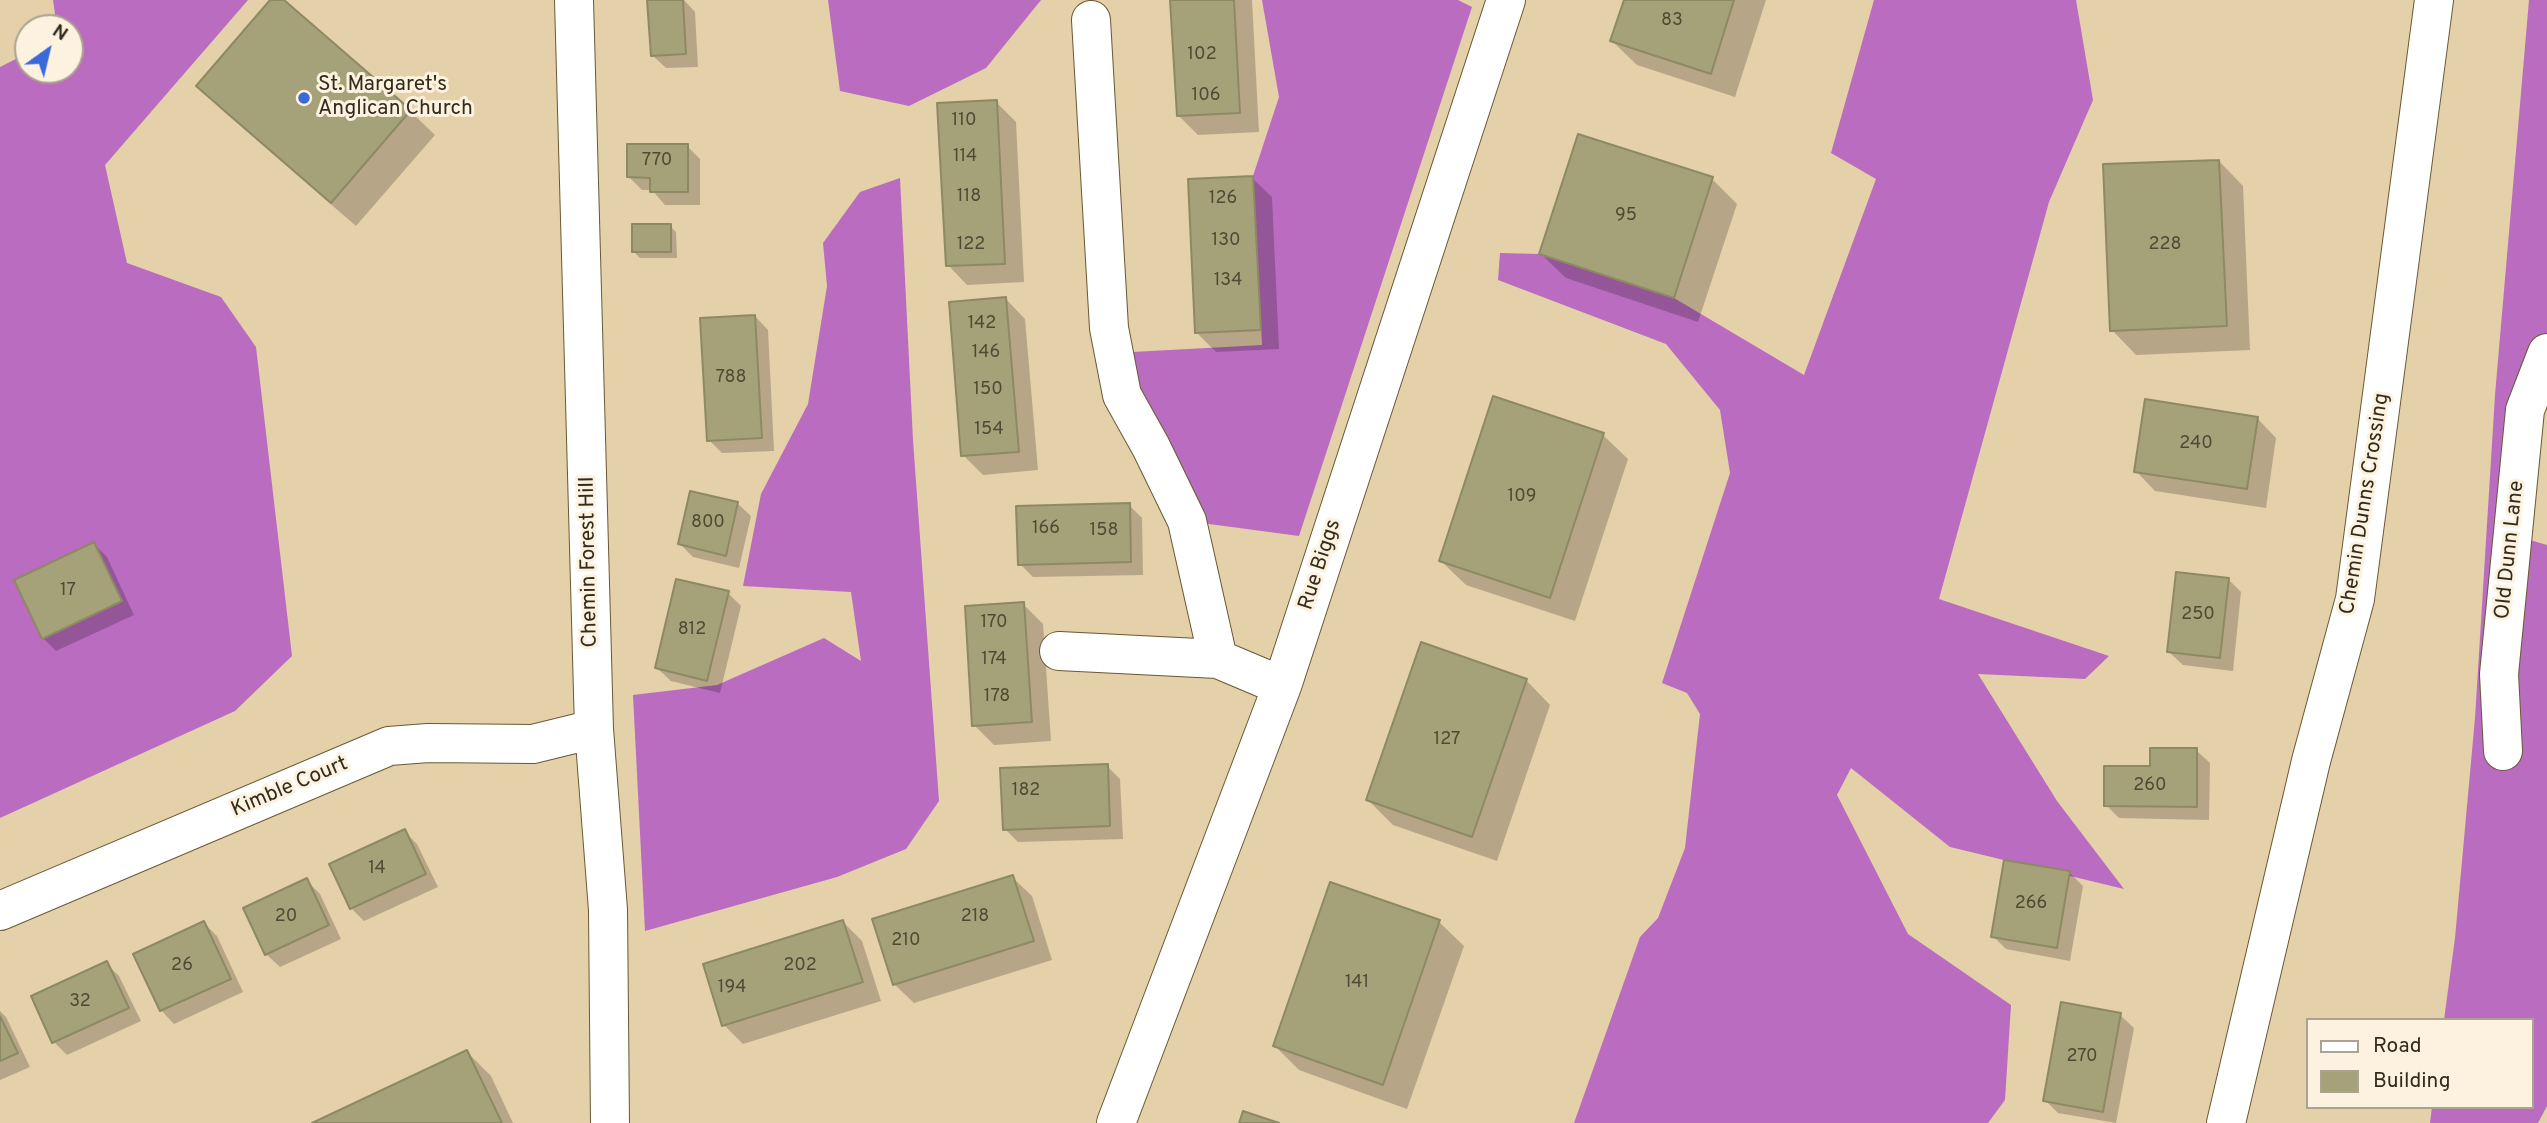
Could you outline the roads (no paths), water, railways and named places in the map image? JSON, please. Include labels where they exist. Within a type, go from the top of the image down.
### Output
[{"type":"street","name":"Chemin Forest Hill","points":[[574,0],[594,729],[608,910],[610,1123]]},
{"type":"street","name":"Rue Biggs","points":[[1116,1123],[1282,687],[1506,0]]},
{"type":"street","name":"Chemin Dunns Crossing","points":[[2226,1123],[2311,761],[2355,599],[2434,0]]},
{"type":"street","points":[[1091,20],[1109,328],[1122,395],[1187,521],[1218,659]]},
{"type":"street","name":"Old Dunn Lane","points":[[2503,751],[2500,674],[2525,410],[2547,353]]},
{"type":"street","points":[[1059,651],[1218,659],[1282,687]]},
{"type":"street","name":"Kimble Court","points":[[0,911],[389,746],[428,743],[533,744],[594,729]]},
{"type":"place","name":"St. Margaret's Anglican Church","points":[[304,98]]}]
